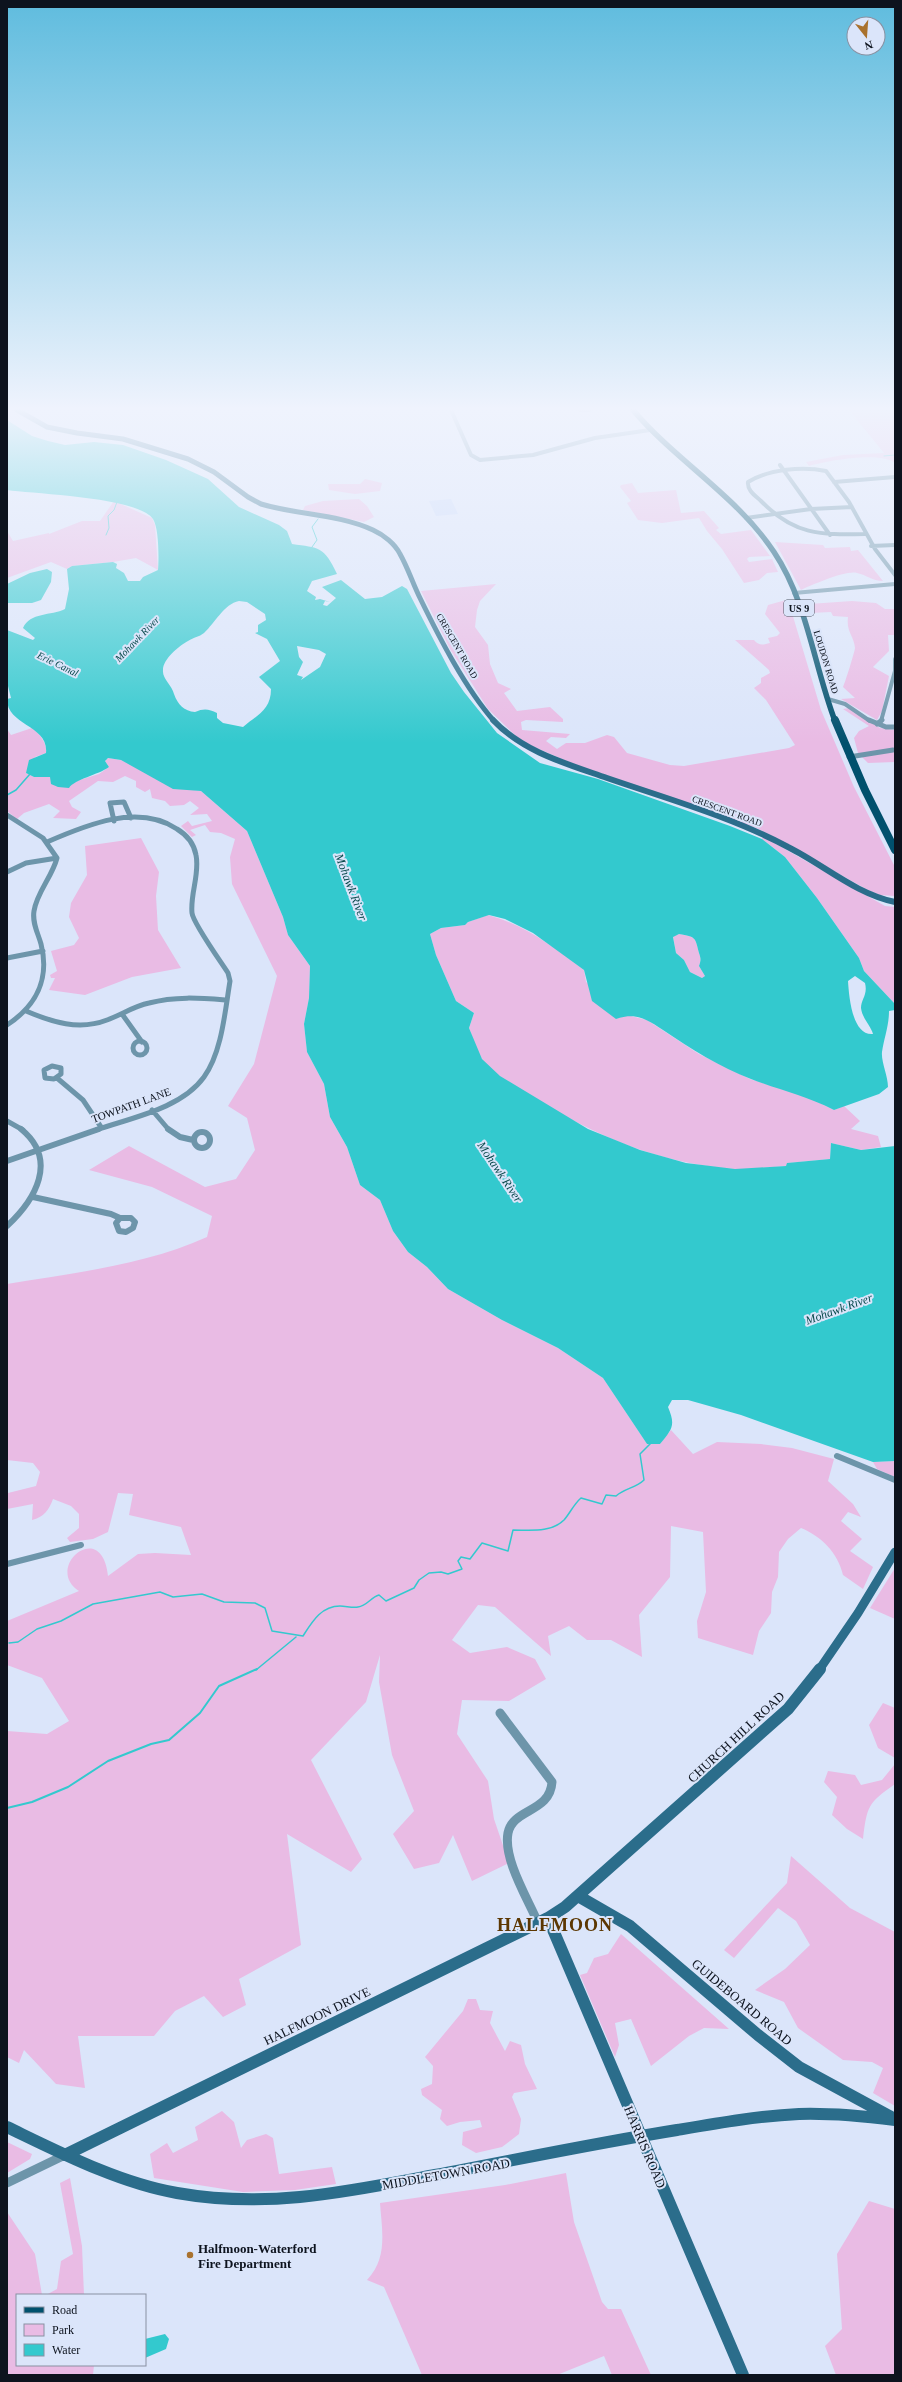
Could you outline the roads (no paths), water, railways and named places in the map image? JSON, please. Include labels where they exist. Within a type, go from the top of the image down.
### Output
[{"type":"main road","name":"LOUDON ROAD","points":[[749,521],[775,553],[794,593],[828,699],[849,757],[895,850]]},
{"type":"street","name":"CRESCENT ROAD","points":[[344,521],[379,534],[395,546],[400,553],[437,632],[484,709],[497,724],[514,737],[541,754],[752,828],[789,847],[875,898],[895,902]]},
{"type":"street","points":[[783,521],[788,526],[801,531],[830,535],[865,534]]},
{"type":"street","points":[[820,521],[830,535]]},
{"type":"street","points":[[859,521],[871,546],[895,576]]},
{"type":"street","points":[[871,546],[895,545]]},
{"type":"street","points":[[794,593],[895,584]]},
{"type":"street","points":[[877,724],[882,720],[885,714],[890,683],[895,671],[895,659]]},
{"type":"street","points":[[828,699],[843,702],[877,724],[895,727]]},
{"type":"street","points":[[849,757],[893,750]]},
{"type":"street","points":[[114,821],[110,803],[116,801],[124,802],[131,818]]},
{"type":"street","points":[[7,1025],[26,1011],[39,996],[43,986],[45,972],[43,951],[33,917],[34,909],[53,873],[57,858],[47,842],[34,831],[8,818]]},
{"type":"street","name":"TOWPATH LANE","points":[[7,1161],[152,1110],[180,1098],[205,1075],[216,1045],[230,981],[228,973],[192,914],[197,872],[196,850],[185,834],[171,824],[156,818],[131,818],[74,831],[47,842]]},
{"type":"street","points":[[7,872],[26,863],[57,858]]},
{"type":"street","points":[[7,958],[43,951]]},
{"type":"street","points":[[26,1011],[56,1022],[79,1026],[94,1024],[147,1004],[184,997],[226,1000]]},
{"type":"street","points":[[122,1014],[142,1042]]},
{"type":"street","points":[[57,1078],[82,1097],[92,1109],[101,1127]]},
{"type":"street","points":[[152,1110],[172,1133],[184,1139],[193,1140]]},
{"type":"street","points":[[7,1121],[24,1131],[38,1150],[41,1172],[33,1197],[7,1226]]},
{"type":"street","points":[[33,1197],[111,1214],[120,1218]]},
{"type":"street","points":[[837,1456],[895,1480]]},
{"type":"street","points":[[7,1564],[81,1545]]},
{"type":"street","name":"CHURCH HILL ROAD","points":[[578,1896],[788,1709],[814,1679],[844,1636],[895,1552]]},
{"type":"street","points":[[500,1713],[552,1782],[553,1789],[548,1798],[513,1823],[507,1834],[514,1867],[543,1920]]},
{"type":"street","name":"HALFMOON DRIVE","points":[[65,2155],[543,1920],[578,1896]]},
{"type":"street","name":"GUIDEBOARD ROAD","points":[[578,1896],[630,1926],[758,2035],[799,2067],[895,2120]]},
{"type":"street","name":"HARRIS ROAD","points":[[543,1920],[640,2136],[743,2375]]},
{"type":"street","name":"MIDDLETOWN ROAD","points":[[7,2127],[65,2155],[130,2180],[174,2193],[233,2200],[270,2200],[331,2195],[640,2136],[751,2118],[799,2114],[844,2114],[895,2120]]},
{"type":"street","points":[[7,2183],[65,2155]]},
{"type":"water","points":[[154,521],[270,521],[279,525],[287,531],[292,544],[309,546],[324,553],[337,574],[312,581],[307,591],[316,597],[315,600],[320,599],[330,602],[325,601],[323,605],[327,606],[336,598],[322,587],[341,580],[365,599],[382,597],[402,586],[407,589],[451,673],[464,692],[497,733],[540,763],[598,779],[730,826],[762,839],[785,857],[817,898],[859,958],[864,971],[895,1004],[895,1010],[889,1011],[882,1052],[888,1087],[879,1094],[834,1110],[728,1069],[695,1051],[646,1020],[629,1016],[616,1019],[592,1001],[584,970],[533,933],[505,919],[489,915],[468,922],[465,925],[441,928],[430,934],[436,955],[456,1001],[474,1013],[469,1028],[482,1059],[500,1076],[588,1129],[640,1150],[686,1163],[735,1169],[786,1166],[787,1163],[830,1159],[831,1143],[861,1150],[895,1146],[895,1461],[873,1462],[741,1415],[688,1400],[672,1400],[668,1407],[672,1419],[672,1427],[670,1431],[660,1444],[647,1444],[603,1378],[558,1348],[502,1320],[448,1289],[427,1267],[408,1252],[393,1231],[380,1200],[360,1185],[347,1147],[330,1117],[324,1084],[307,1052],[304,1024],[309,998],[310,966],[288,935],[283,917],[247,831],[201,791],[173,789],[121,760],[108,758],[105,761],[109,767],[76,782],[69,788],[58,787],[51,784],[50,777],[34,777],[26,773],[29,760],[46,753],[45,744],[35,731],[20,721],[9,708],[7,699],[11,698],[7,682],[7,630],[33,640],[35,638],[23,628],[26,623],[41,615],[65,609],[69,589],[67,569],[72,566],[113,562],[117,564],[116,568],[124,573],[128,581],[140,581],[143,577],[158,570],[158,551]],"holes":[[[239,601],[247,602],[265,614],[266,620],[258,625],[258,632],[255,633],[267,639],[280,661],[259,677],[271,689],[269,702],[258,715],[243,727],[223,723],[217,718],[217,713],[211,711],[204,710],[195,712],[182,707],[177,701],[163,673],[166,662],[176,649],[184,643],[204,633],[224,610]],[[297,646],[319,650],[326,654],[320,667],[301,680],[303,677],[297,675],[303,662],[299,657]],[[679,934],[692,937],[697,944],[700,958],[699,966],[705,976],[702,978],[690,972],[684,960],[676,953],[673,937]],[[855,976],[865,983],[866,991],[861,1008],[873,1034],[866,1033],[860,1029],[853,1014],[849,996],[848,981]]]},
{"type":"water","points":[[47,569],[52,572],[51,582],[41,600],[32,603],[7,603],[7,584],[30,573]]},
{"type":"water","points":[[165,2334],[169,2339],[166,2349],[146,2358],[146,2339]]},
{"type":"waterway","points":[[106,535],[109,528],[108,521]]},
{"type":"waterway","points":[[312,547],[317,540],[312,527],[316,521]]},
{"type":"waterway","points":[[7,795],[16,790],[30,774]]},
{"type":"waterway","points":[[9,1643],[18,1642],[37,1629],[61,1621],[93,1604],[160,1592],[173,1597],[202,1594],[224,1602],[255,1603],[265,1608],[272,1631],[303,1636],[310,1625],[322,1612],[327,1609],[340,1606],[358,1607],[379,1595],[386,1601],[414,1588],[419,1580],[429,1573],[441,1572],[448,1574],[462,1569],[458,1561],[461,1557],[470,1559],[482,1543],[508,1551],[513,1530],[540,1530],[553,1527],[564,1520],[581,1498],[602,1504],[606,1495],[616,1496],[623,1491],[638,1485],[644,1480],[640,1454],[651,1443]]},
{"type":"waterway","points":[[256,1670],[296,1637]]},
{"type":"waterway","points":[[7,1808],[32,1802],[68,1787],[108,1761],[151,1744],[169,1740],[200,1713],[219,1686],[257,1669]]},
{"type":"place","name":"Halfmoon-Waterford Fire Department","points":[[190,2255]]},
{"type":"district","name":"HALFMOON","points":[[555,1925]]},
{"type":"water label","name":"Mohawk River","points":[[137,639]]},
{"type":"water label","name":"Erie Canal","points":[[58,664]]},
{"type":"water label","name":"Mohawk River","points":[[351,887]]},
{"type":"water label","name":"Mohawk River","points":[[500,1172]]},
{"type":"water label","name":"Mohawk River","points":[[839,1309]]}]
